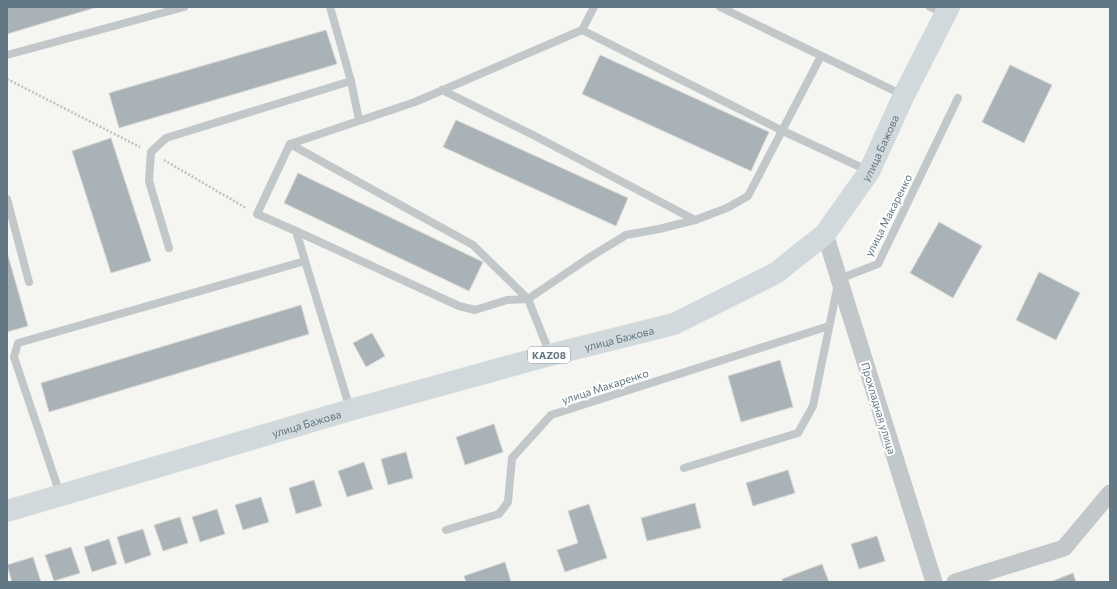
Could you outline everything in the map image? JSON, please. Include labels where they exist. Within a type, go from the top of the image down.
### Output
[{"type":"highway","name":"улица Бажова","points":[[7,511],[350,410],[550,355],[674,324],[776,272],[825,234],[869,172],[941,10]]},
{"type":"street","name":"Прохладная улица","points":[[825,234],[934,582]]},
{"type":"street","points":[[956,582],[1064,548],[1110,493]]},
{"type":"lane","points":[[7,55],[184,7]]},
{"type":"lane","points":[[330,7],[351,81],[359,120]]},
{"type":"lane","points":[[594,7],[582,30],[415,102],[290,144],[257,214],[459,306],[475,310],[507,300],[528,299],[587,259],[626,235],[695,220],[727,208],[748,196],[821,56]]},
{"type":"lane","points":[[720,7],[904,95]]},
{"type":"lane","points":[[582,30],[783,131],[869,172]]},
{"type":"lane","points":[[169,248],[149,181],[151,152],[166,138],[351,81]]},
{"type":"lane","points":[[442,90],[695,220]]},
{"type":"lane","name":"улица Макаренко","points":[[839,279],[878,264],[958,98]]},
{"type":"lane","points":[[290,144],[473,245],[528,299],[550,355]]},
{"type":"lane","points":[[7,199],[29,282]]},
{"type":"lane","points":[[296,231],[350,410]]},
{"type":"lane","points":[[60,495],[14,357],[18,343],[305,261]]},
{"type":"lane","points":[[684,468],[798,433],[813,406],[839,279]]},
{"type":"lane","name":"улица Макаренко","points":[[446,530],[499,514],[508,502],[512,458],[551,415],[829,326]]},
{"type":"path","points":[[7,79],[151,152],[257,214]]},
{"type":"building","points":[[7,7],[97,7],[7,34]]},
{"type":"building","points":[[326,30],[337,64],[119,128],[109,93]]},
{"type":"building","points":[[600,55],[769,132],[751,171],[582,94]]},
{"type":"building","points":[[1010,65],[1052,85],[1024,143],[982,122]]},
{"type":"building","points":[[456,120],[628,198],[616,226],[443,147]]},
{"type":"building","points":[[111,138],[151,261],[111,273],[72,151]]},
{"type":"building","points":[[298,173],[483,262],[469,291],[284,203]]},
{"type":"building","points":[[939,222],[982,246],[953,298],[910,273]]},
{"type":"building","points":[[7,252],[28,326],[7,332]]},
{"type":"building","points":[[1039,272],[1080,293],[1056,340],[1016,320]]},
{"type":"building","points":[[301,305],[309,334],[49,412],[41,383]]},
{"type":"building","points":[[372,333],[385,356],[366,367],[353,343]]},
{"type":"building","points":[[780,360],[793,407],[741,422],[728,376]]},
{"type":"building","points":[[494,424],[503,452],[465,465],[456,437]]},
{"type":"building","points":[[406,452],[413,478],[388,485],[381,459]]},
{"type":"building","points":[[364,462],[373,489],[347,497],[338,471]]},
{"type":"building","points":[[788,470],[795,493],[753,506],[746,483]]},
{"type":"building","points":[[314,480],[322,506],[296,514],[289,488]]},
{"type":"building","points":[[261,497],[269,522],[243,530],[235,505]]},
{"type":"building","points":[[695,503],[701,528],[647,541],[641,518]]},
{"type":"building","points":[[589,504],[607,558],[565,572],[557,550],[578,543],[568,511]]},
{"type":"building","points":[[217,509],[225,534],[200,542],[192,517]]},
{"type":"building","points":[[180,517],[188,543],[163,551],[154,525]]},
{"type":"building","points":[[143,529],[151,555],[125,564],[117,537]]},
{"type":"building","points":[[877,536],[885,561],[859,569],[851,544]]},
{"type":"building","points":[[109,539],[117,564],[92,572],[84,547]]},
{"type":"building","points":[[71,547],[80,573],[54,581],[45,555]]},
{"type":"building","points":[[33,557],[41,582],[12,582],[7,565]]},
{"type":"building","points":[[505,562],[511,582],[466,582],[464,576]]},
{"type":"building","points":[[822,564],[829,582],[783,582],[782,579]]},
{"type":"building","points":[[1073,573],[1076,582],[1050,582]]}]
